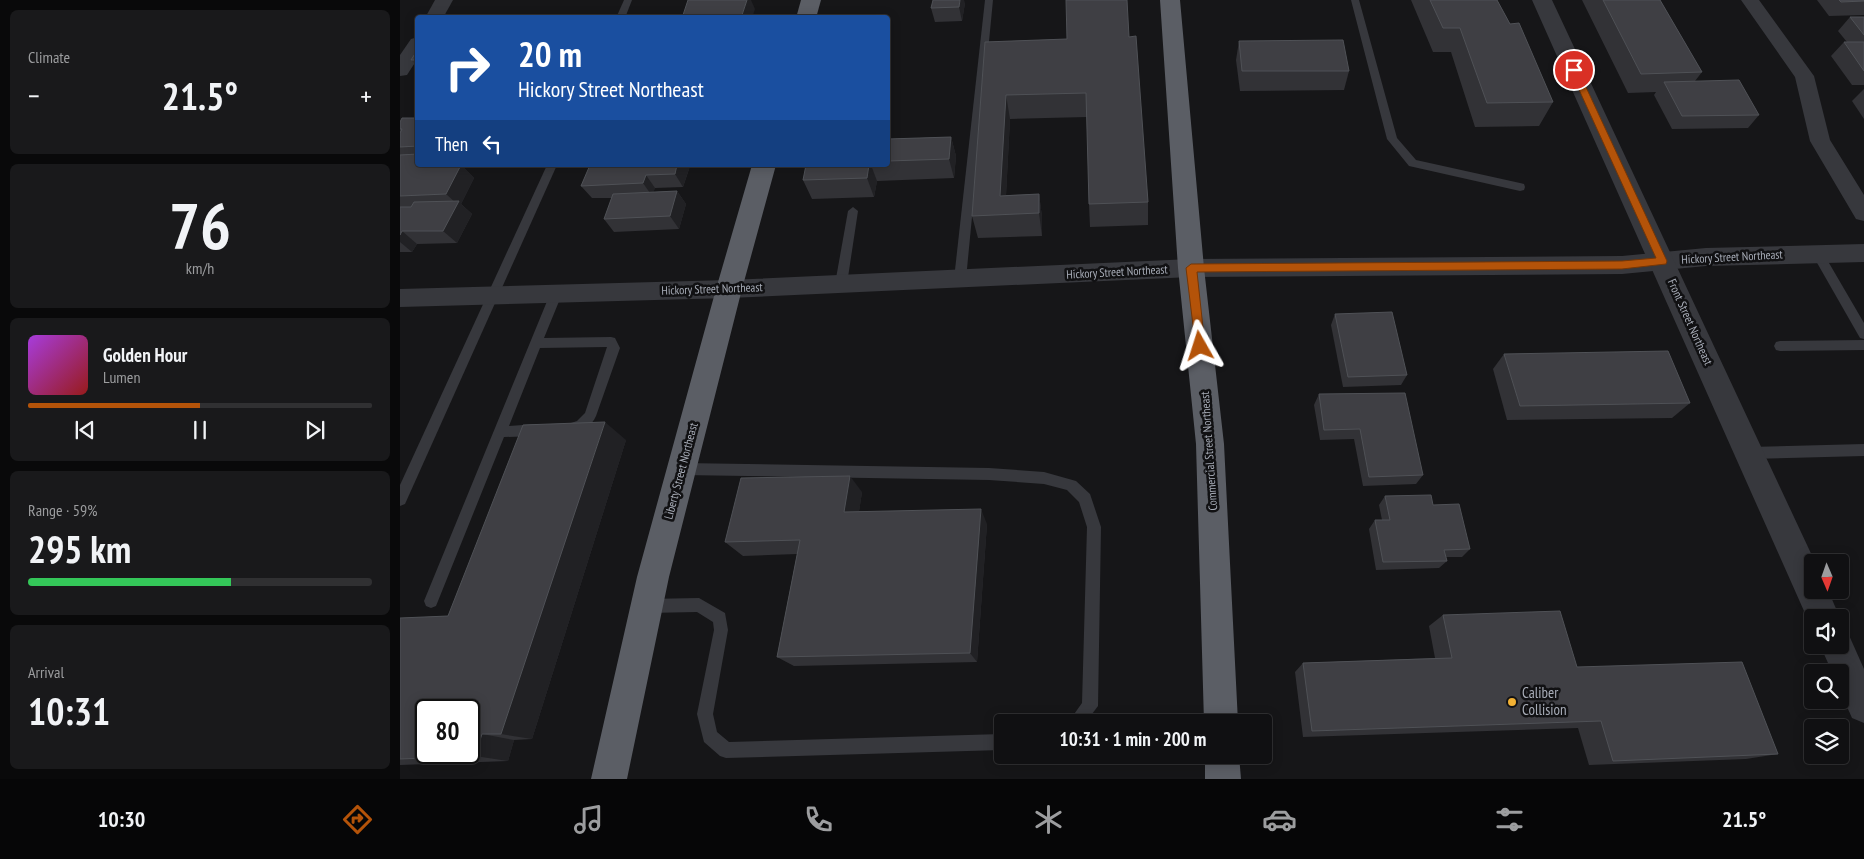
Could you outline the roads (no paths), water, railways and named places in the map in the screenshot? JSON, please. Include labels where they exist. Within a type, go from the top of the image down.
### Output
[{"type":"highway","points":[[807,15],[811,0]]},
{"type":"highway","name":"Commercial Street Northeast","points":[[1170,0],[1191,268],[1210,444],[1221,714]]},
{"type":"highway","name":"Liberty Street Northeast","points":[[609,779],[647,606],[729,289],[763,167]]},
{"type":"highway","points":[[1222,764],[1223,779]]},
{"type":"street","points":[[436,15],[444,0]]},
{"type":"street","name":"Front Street Northeast","points":[[1542,0],[1820,609]]},
{"type":"street","points":[[1750,0],[1804,76],[1820,141],[1864,213]]},
{"type":"street","points":[[400,70],[415,48]]},
{"type":"street","name":"Hickory Street Northeast","points":[[400,298],[729,289],[1191,268],[1622,265],[1706,257],[1864,253]]},
{"type":"street","points":[[1840,654],[1864,706]]},
{"type":"lane","points":[[621,15],[628,0]]},
{"type":"lane","points":[[960,279],[989,0]]},
{"type":"lane","points":[[1355,0],[1392,139],[1413,163],[1520,187]]},
{"type":"lane","points":[[400,500],[551,167]]},
{"type":"lane","points":[[841,284],[853,211]]},
{"type":"lane","points":[[1818,254],[1864,334]]},
{"type":"lane","points":[[431,601],[556,294]]},
{"type":"lane","points":[[499,432],[575,428],[586,423],[614,348],[611,342],[601,341],[535,343]]},
{"type":"lane","points":[[1780,346],[1864,345]]},
{"type":"lane","points":[[1749,453],[1864,450]]},
{"type":"lane","points":[[682,469],[989,474],[1044,478],[1071,485],[1085,498],[1094,527],[1090,706],[1084,714]]},
{"type":"lane","points":[[647,606],[698,605],[720,618],[721,630],[705,714],[710,736],[726,750],[994,742]]},
{"type":"place","name":"Caliber Collision","points":[[1512,702]]}]
